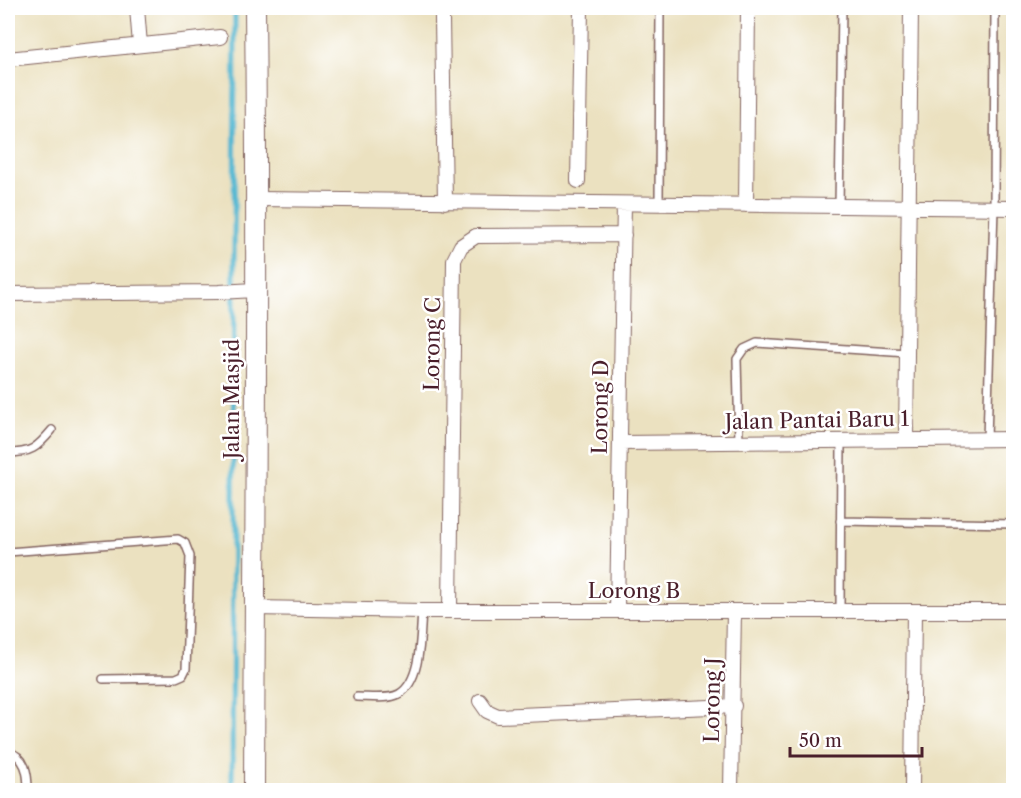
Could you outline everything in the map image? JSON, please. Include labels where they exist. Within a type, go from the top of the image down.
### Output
[{"type":"street","points":[[137,8],[140,45]]},
{"type":"street","name":"Jalan Masjid","points":[[254,790],[254,608],[247,290],[257,200],[255,8]]},
{"type":"street","points":[[445,8],[442,19],[445,202]]},
{"type":"street","points":[[578,181],[581,8]]},
{"type":"street","points":[[746,205],[748,8]]},
{"type":"street","points":[[906,440],[911,8]]},
{"type":"street","points":[[8,59],[220,37]]},
{"type":"street","points":[[257,200],[1014,208]]},
{"type":"street","name":"Lorong D","points":[[617,612],[624,204]]},
{"type":"street","name":"Lorong C","points":[[450,611],[454,260],[461,246],[476,236],[624,235]]},
{"type":"street","points":[[8,294],[247,290]]},
{"type":"street","name":"Jalan Pantai Baru 1","points":[[620,443],[1014,439]]},
{"type":"street","name":"Lorong B","points":[[254,608],[617,612],[1014,611]]},
{"type":"street","name":"Lorong J","points":[[731,790],[734,611]]},
{"type":"street","points":[[912,790],[914,611]]},
{"type":"street","points":[[480,701],[487,711],[498,716],[734,706]]},
{"type":"lane","points":[[659,204],[660,8]]},
{"type":"lane","points":[[839,206],[842,8]]},
{"type":"lane","points":[[987,439],[994,208],[995,8]]},
{"type":"lane","points":[[739,442],[737,359],[744,349],[757,342],[907,353]]},
{"type":"lane","points":[[8,453],[30,451],[40,445],[52,430]]},
{"type":"lane","points":[[840,611],[841,441]]},
{"type":"lane","points":[[840,521],[1014,524]]},
{"type":"lane","points":[[8,552],[178,539],[185,543],[190,556],[186,669],[183,675],[176,678],[104,679]]},
{"type":"lane","points":[[357,697],[387,697],[400,694],[412,678],[418,662],[422,611]]},
{"type":"lane","points":[[8,752],[14,753],[23,761],[28,776],[28,790]]},
{"type":"waterway","points":[[232,790],[235,8]]}]
